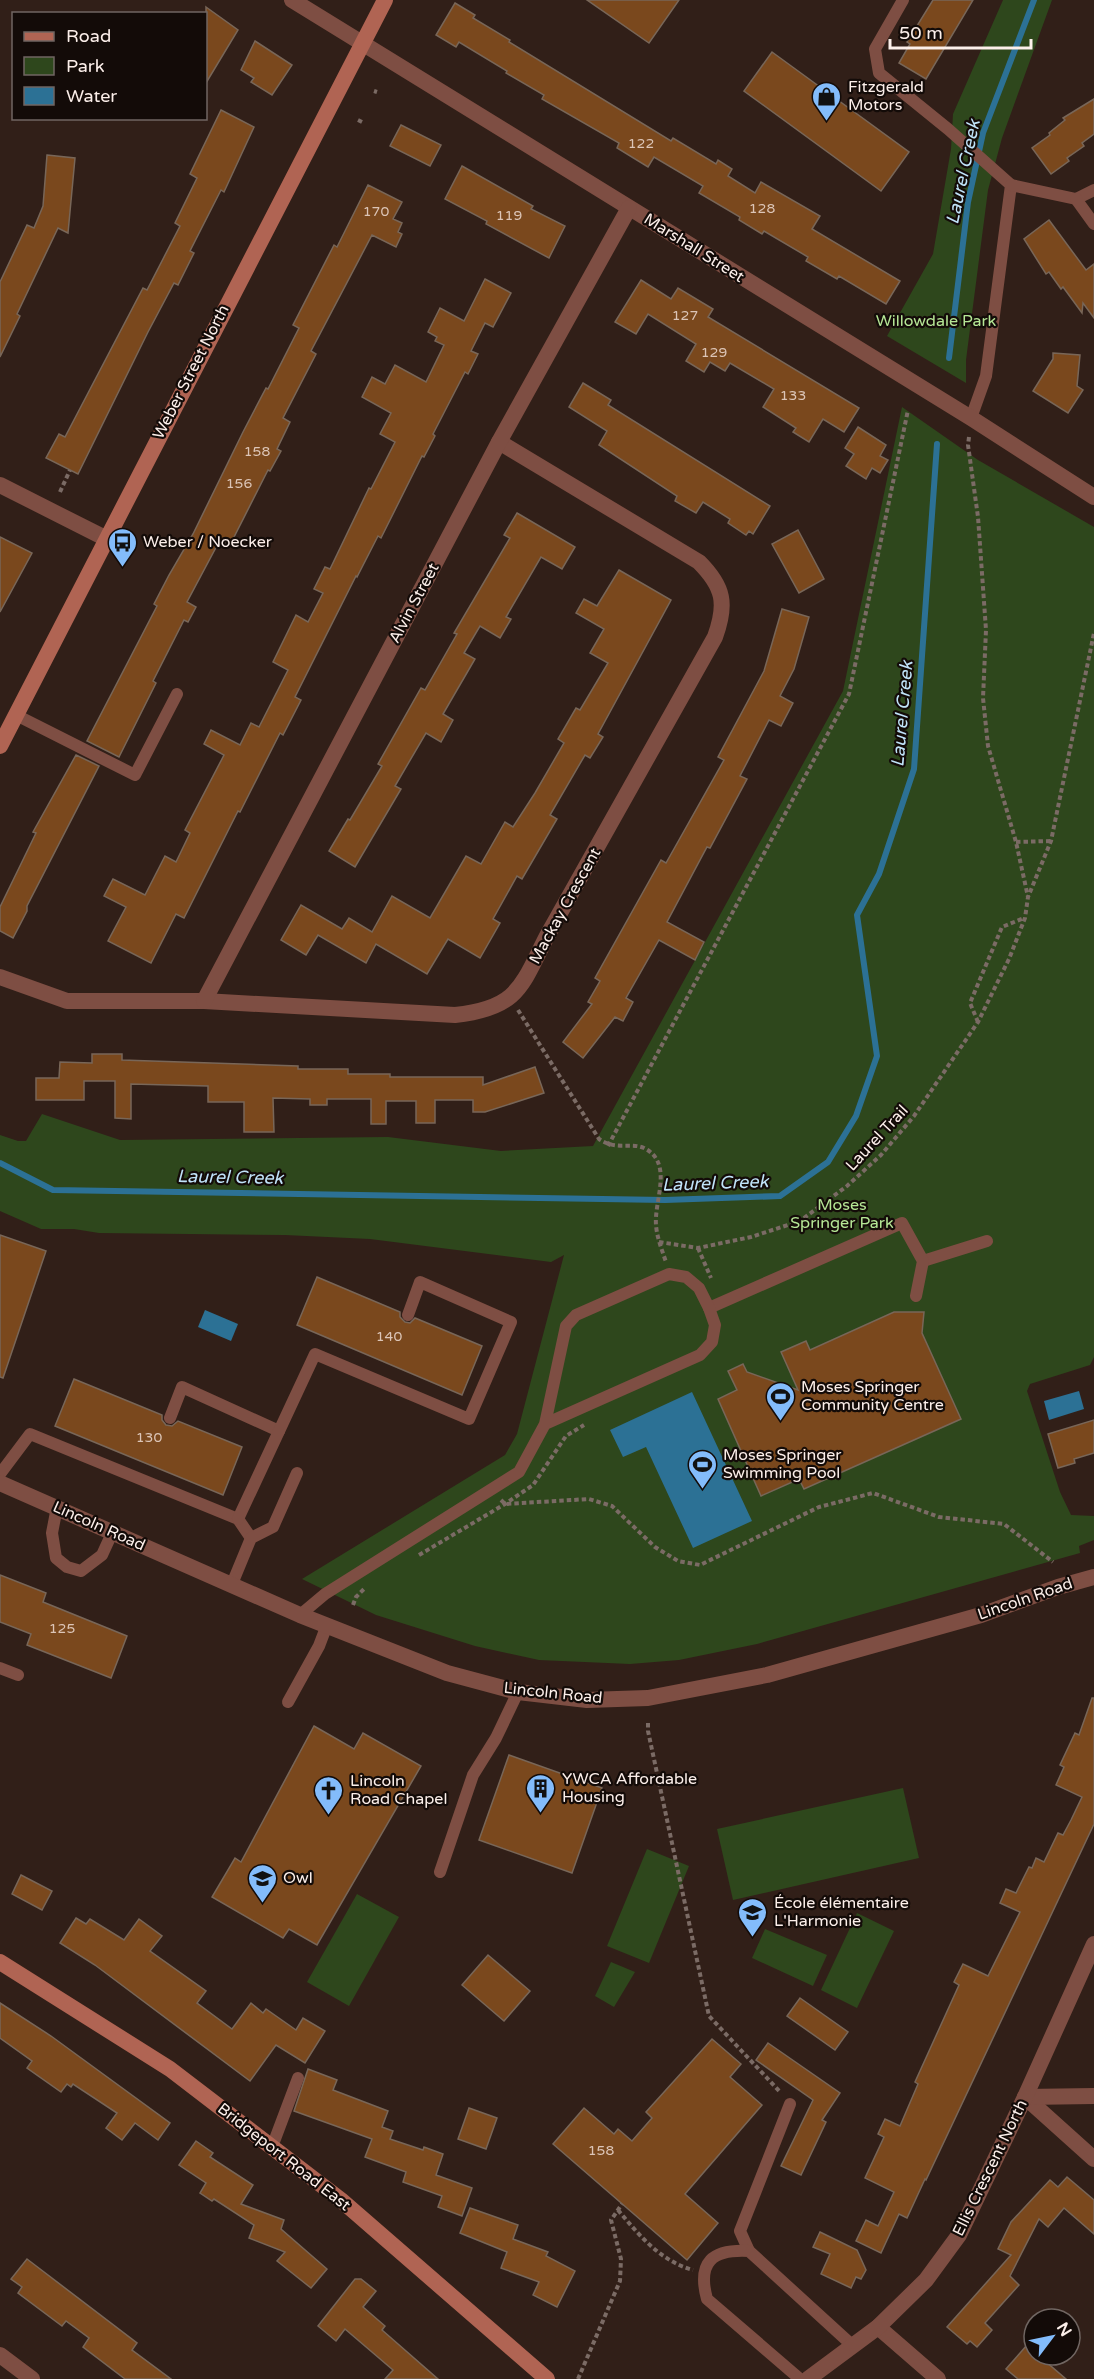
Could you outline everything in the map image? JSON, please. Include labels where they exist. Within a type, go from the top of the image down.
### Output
[{"type":"main road","name":"Weber Street North","points":[[0,746],[105,538],[385,0]]},
{"type":"main road","name":"Bridgeport Road East","points":[[0,1962],[170,2069],[342,2200],[548,2379]]},
{"type":"street","name":"Marshall Street","points":[[292,0],[971,418],[1094,497]]},
{"type":"street","name":"Alvin Street","points":[[204,1001],[499,442],[629,208]]},
{"type":"street","name":"Mackay Crescent","points":[[0,977],[67,1001],[204,1001],[454,1015],[484,1010],[508,1000],[521,986],[714,637],[721,619],[722,597],[714,576],[699,561],[499,442]]},
{"type":"street","points":[[0,485],[105,538]]},
{"type":"street","name":"Lincoln Road","points":[[0,1483],[300,1615],[447,1673],[518,1692],[587,1700],[648,1698],[767,1675],[981,1615],[1058,1587],[1094,1577]]},
{"type":"street","name":"Ellis Crescent North","points":[[808,2379],[878,2327],[926,2280],[959,2235],[1094,1944]]},
{"type":"street","points":[[1025,2097],[1094,2096]]},
{"type":"street","points":[[1025,2097],[1094,2159]]},
{"type":"street","points":[[878,2327],[938,2379]]},
{"type":"street","points":[[0,2355],[32,2379]]},
{"type":"lane","points":[[903,0],[875,49],[879,73],[948,129],[1011,186],[1076,199],[1094,190]]},
{"type":"lane","points":[[971,418],[986,376],[1011,186]]},
{"type":"lane","points":[[1076,199],[1094,224]]},
{"type":"lane","points":[[16,715],[135,775],[177,694]]},
{"type":"lane","points":[[709,1308],[902,1223],[923,1261],[916,1296]]},
{"type":"lane","points":[[923,1261],[987,1241]]},
{"type":"lane","points":[[300,1615],[325,1594],[519,1472],[545,1424],[566,1326],[576,1316],[669,1274],[686,1277],[699,1288],[715,1324],[712,1342],[700,1355],[545,1424]]},
{"type":"lane","points":[[238,1519],[315,1354],[468,1419],[511,1322],[420,1282],[408,1316]]},
{"type":"lane","points":[[170,1418],[182,1387],[279,1431]]},
{"type":"lane","points":[[0,1474],[30,1434],[238,1519],[251,1538]]},
{"type":"lane","points":[[232,1584],[251,1538],[273,1527],[297,1473]]},
{"type":"lane","points":[[57,1507],[52,1533],[54,1550],[56,1558],[67,1567],[81,1571],[102,1554],[113,1531]]},
{"type":"lane","points":[[288,1702],[319,1646],[327,1625]]},
{"type":"lane","points":[[0,1668],[18,1676]]},
{"type":"lane","points":[[441,1872],[473,1775],[496,1738],[518,1692]]},
{"type":"lane","points":[[272,2147],[298,2078]]},
{"type":"lane","points":[[790,2104],[740,2231],[749,2251],[853,2346]]},
{"type":"lane","points":[[749,2251],[731,2250],[715,2255],[708,2262],[702,2281],[707,2299],[800,2379]]},
{"type":"path","points":[[516,1008],[599,1139],[608,1146],[849,694],[908,410]]},
{"type":"path","points":[[971,418],[968,446],[978,517],[986,630],[983,698],[987,736],[1016,842],[1028,897]]},
{"type":"path","points":[[60,492],[70,470]]},
{"type":"path","name":"Laurel Trail","points":[[608,1146],[641,1147],[656,1156],[661,1171],[656,1226],[659,1242],[698,1248],[751,1237],[800,1221],[848,1186],[881,1155],[914,1116],[978,1022],[1010,959],[1025,918],[1028,897],[1051,841],[1094,633]]},
{"type":"path","points":[[1016,842],[1051,841]]},
{"type":"path","points":[[978,1022],[970,1003],[1002,927],[1025,918]]},
{"type":"path","points":[[698,1248],[713,1283]]},
{"type":"path","points":[[417,1556],[533,1485],[566,1436],[595,1420]]},
{"type":"path","points":[[505,1504],[589,1499],[612,1506],[655,1547],[678,1561],[700,1565],[819,1507],[873,1493],[939,1517],[1004,1524],[1053,1562]]},
{"type":"path","points":[[353,1605],[356,1597],[368,1586]]},
{"type":"path","points":[[648,1723],[709,2016],[759,2067],[790,2104]]},
{"type":"path","points":[[578,2379],[620,2281],[621,2259],[611,2220],[622,2204]]},
{"type":"path","points":[[618,2210],[636,2232],[665,2259],[704,2273]]},
{"type":"green space","name":"Willowdale Park","points":[[1003,0],[1052,0],[1002,138],[988,190],[966,360],[966,383],[887,336],[933,254],[951,149],[953,114]]},
{"type":"green space","name":"Moses Springer Park","points":[[902,407],[978,460],[1094,527],[1094,1357],[1090,1365],[1030,1384],[1027,1391],[1060,1492],[1071,1515],[1094,1516],[1094,1540],[1079,1546],[1080,1553],[757,1644],[679,1660],[630,1664],[539,1660],[475,1646],[376,1615],[302,1579],[505,1455],[517,1434],[564,1255],[551,1262],[370,1239],[285,1235],[99,1233],[74,1229],[41,1229],[0,1211],[0,1135],[26,1141],[42,1114],[120,1140],[388,1137],[501,1151],[593,1146],[843,691]]},
{"type":"green space","points":[[903,1788],[919,1858],[733,1900],[717,1829]]},
{"type":"green space","points":[[647,1849],[689,1866],[649,1963],[607,1946]]},
{"type":"green space","points":[[357,1894],[399,1917],[349,2006],[307,1982]]},
{"type":"green space","points":[[857,1913],[894,1931],[857,2008],[821,1990]]},
{"type":"green space","points":[[765,1929],[827,1955],[813,1986],[752,1958]]},
{"type":"green space","points":[[611,1962],[635,1972],[614,2007],[595,1996]]},
{"type":"water","points":[[205,1310],[238,1324],[231,1341],[198,1327]]},
{"type":"water","points":[[1079,1391],[1084,1409],[1049,1420],[1044,1401]]},
{"type":"water","name":"Moses Springer Swimming Pool","points":[[692,1392],[752,1521],[693,1548],[646,1447],[623,1457],[610,1430]]},
{"type":"building","points":[[587,0],[679,0],[649,43]]},
{"type":"building","points":[[933,0],[973,0],[926,79],[899,63],[910,44],[907,42]]},
{"type":"building","points":[[455,3],[475,15],[473,18],[510,40],[509,42],[671,141],[673,138],[716,164],[718,160],[732,169],[728,176],[755,193],[761,182],[820,216],[812,229],[900,281],[886,304],[839,276],[837,279],[806,261],[808,257],[764,231],[762,234],[739,220],[740,217],[699,193],[703,186],[654,157],[648,167],[617,148],[619,143],[542,99],[544,95],[506,73],[507,71],[459,42],[456,47],[436,35]]},
{"type":"building","points":[[206,7],[238,30],[207,81],[207,12]]},
{"type":"building","points":[[255,41],[292,65],[272,95],[251,82],[254,78],[241,70]]},
{"type":"building","name":"Fitzgerald Motors","points":[[772,52],[909,152],[881,191],[744,91]]},
{"type":"building","points":[[1094,99],[1094,134],[1082,143],[1084,146],[1067,158],[1069,161],[1051,174],[1032,148],[1050,135],[1049,133],[1065,120],[1063,118]]},
{"type":"building","points":[[221,110],[254,127],[224,192],[221,190],[190,251],[194,253],[178,285],[174,283],[148,332],[78,474],[46,458],[59,434],[65,437],[143,288],[147,290],[180,226],[175,223],[197,178],[190,174]]},
{"type":"building","points":[[401,125],[441,145],[430,166],[390,146]]},
{"type":"building","points":[[47,155],[75,158],[68,233],[58,228],[17,314],[20,316],[0,357],[0,282],[27,225],[34,228],[43,206]]},
{"type":"building","points":[[462,166],[533,206],[531,209],[565,226],[549,258],[445,199]]},
{"type":"building","points":[[368,185],[402,202],[393,219],[402,223],[398,232],[402,234],[396,247],[372,235],[311,351],[316,354],[283,418],[290,422],[277,449],[281,451],[270,471],[268,470],[230,545],[220,540],[187,602],[196,607],[188,622],[184,620],[153,681],[156,683],[119,757],[87,741],[157,606],[154,604],[193,534],[243,432],[299,328],[293,325],[334,245],[337,247]]},
{"type":"building","points":[[1049,220],[1086,270],[1094,264],[1094,318],[1083,303],[1082,313],[1063,287],[1061,289],[1049,272],[1046,274],[1024,239]]},
{"type":"building","points":[[485,279],[511,293],[493,327],[485,323],[471,351],[478,354],[468,374],[465,372],[433,434],[435,436],[424,457],[422,456],[381,538],[378,536],[356,576],[295,697],[301,700],[283,735],[280,733],[240,812],[238,811],[184,918],[176,914],[151,963],[108,941],[126,907],[104,896],[113,879],[145,895],[165,856],[176,862],[190,833],[185,830],[224,755],[204,744],[211,730],[240,745],[251,723],[259,727],[288,670],[273,662],[296,615],[308,622],[323,593],[314,589],[325,567],[330,569],[369,488],[371,489],[395,442],[380,434],[391,413],[362,397],[372,377],[385,384],[395,365],[426,382],[444,345],[435,341],[437,337],[428,332],[440,308],[464,321]]},
{"type":"building","points":[[641,280],[671,299],[678,288],[713,309],[708,317],[859,408],[844,432],[823,419],[809,442],[793,432],[796,428],[763,407],[774,389],[730,363],[725,371],[710,362],[704,372],[686,361],[696,344],[648,314],[636,334],[615,322]]},
{"type":"building","points":[[1053,353],[1080,355],[1077,386],[1083,390],[1068,413],[1033,391],[1053,359]]},
{"type":"building","points":[[583,383],[611,400],[608,405],[770,506],[753,534],[749,531],[746,535],[728,523],[730,519],[703,502],[696,513],[675,501],[677,496],[599,445],[607,431],[569,407]]},
{"type":"building","points":[[858,427],[886,445],[880,456],[888,460],[880,473],[872,468],[866,479],[846,466],[854,454],[845,448]]},
{"type":"building","points":[[517,513],[575,547],[562,569],[541,557],[506,617],[511,619],[500,638],[480,626],[464,653],[475,659],[443,714],[453,720],[441,742],[426,733],[395,786],[401,789],[355,867],[329,851],[382,766],[378,764],[421,688],[425,690],[457,634],[454,633],[510,538],[504,535]]},
{"type":"building","points":[[798,530],[824,579],[799,593],[772,544]]},
{"type":"building","points":[[0,537],[32,553],[0,612]]},
{"type":"building","points":[[619,570],[671,600],[598,734],[603,737],[590,758],[585,755],[550,815],[557,819],[522,879],[517,876],[493,919],[500,923],[480,958],[448,939],[427,974],[376,944],[366,963],[318,935],[306,955],[281,940],[301,905],[342,929],[349,918],[372,932],[392,896],[430,918],[466,856],[481,864],[505,822],[513,827],[535,793],[564,743],[558,739],[576,708],[580,710],[608,663],[590,653],[604,629],[576,613],[584,599],[597,606]]},
{"type":"building","points":[[782,609],[809,617],[794,669],[780,696],[793,703],[781,726],[769,720],[740,776],[747,779],[667,922],[704,942],[695,960],[659,940],[626,998],[633,1002],[623,1021],[615,1017],[583,1058],[563,1042],[592,1004],[588,1002],[600,981],[595,978],[661,860],[666,863],[724,760],[718,757],[764,671]]},
{"type":"building","points":[[76,755],[99,766],[13,938],[0,931],[0,907],[36,833],[33,832]]},
{"type":"building","points":[[92,1054],[122,1054],[122,1060],[298,1066],[298,1069],[348,1069],[348,1074],[390,1074],[390,1077],[483,1077],[483,1085],[535,1067],[544,1093],[485,1112],[473,1112],[473,1100],[435,1100],[435,1123],[416,1123],[416,1101],[386,1101],[386,1124],[371,1124],[371,1099],[327,1099],[327,1105],[310,1105],[310,1099],[273,1098],[274,1132],[244,1132],[244,1102],[208,1102],[208,1086],[131,1084],[131,1119],[115,1118],[115,1081],[84,1081],[84,1100],[36,1100],[36,1078],[59,1078],[60,1062],[92,1063]]},
{"type":"building","points":[[0,1235],[46,1251],[3,1378],[0,1377]]},
{"type":"building","points":[[317,1277],[400,1312],[400,1317],[405,1322],[410,1323],[415,1318],[482,1346],[462,1395],[297,1325]]},
{"type":"building","points":[[894,1312],[924,1312],[922,1333],[961,1419],[804,1489],[799,1479],[761,1496],[718,1399],[737,1390],[728,1371],[743,1364],[747,1372],[798,1390],[781,1352],[806,1341],[810,1350]]},
{"type":"building","points":[[74,1379],[162,1415],[162,1420],[166,1425],[172,1426],[178,1421],[242,1447],[223,1495],[55,1426]]},
{"type":"building","points":[[1094,1420],[1094,1453],[1074,1459],[1075,1463],[1058,1468],[1048,1434]]},
{"type":"building","points":[[0,1575],[46,1593],[43,1602],[127,1636],[111,1678],[27,1645],[31,1634],[0,1622]]},
{"type":"building","points":[[1092,1698],[1094,1698],[1094,1824],[926,2180],[907,2218],[899,2214],[881,2253],[856,2241],[866,2220],[878,2226],[894,2192],[865,2178],[884,2137],[878,2134],[885,2119],[900,2126],[918,2084],[915,2082],[959,1985],[954,1982],[963,1964],[988,1976],[1020,1912],[1000,1903],[1006,1889],[1016,1893],[1029,1867],[1032,1868],[1036,1858],[1044,1862],[1058,1833],[1063,1835],[1071,1820],[1082,1797],[1056,1785],[1064,1767],[1060,1765],[1075,1733],[1079,1735]]},
{"type":"building","name":"Lincoln Road Chapel","points":[[314,1726],[354,1749],[363,1733],[421,1766],[317,1945],[289,1929],[283,1938],[212,1897],[235,1858],[241,1862]]},
{"type":"building","name":"YWCA Affordable Housing","points":[[509,1755],[602,1788],[572,1873],[479,1840]]},
{"type":"building","points":[[21,1875],[52,1891],[42,1910],[12,1894]]},
{"type":"building","points":[[76,1918],[86,1924],[90,1919],[124,1940],[139,1919],[162,1936],[150,1951],[206,1991],[197,2003],[232,2029],[251,2003],[263,2013],[266,2009],[296,2030],[303,2018],[325,2031],[305,2063],[276,2045],[250,2081],[95,1965],[60,1943]]},
{"type":"building","points":[[488,1955],[530,1991],[504,2021],[462,1985]]},
{"type":"building","points":[[800,1998],[848,2032],[835,2050],[787,2016]]},
{"type":"building","points":[[0,2003],[51,2036],[170,2123],[158,2140],[135,2123],[122,2140],[106,2128],[117,2113],[73,2084],[71,2087],[67,2084],[61,2092],[27,2068],[32,2061],[0,2038]]},
{"type":"building","points":[[712,2039],[741,2064],[730,2077],[762,2105],[685,2194],[718,2223],[687,2260],[553,2144],[584,2108],[614,2134],[618,2129],[632,2141],[652,2118],[646,2112]]},
{"type":"building","points":[[768,2043],[840,2093],[822,2120],[826,2122],[801,2175],[781,2166],[813,2100],[756,2060]]},
{"type":"building","points":[[308,2069],[337,2080],[333,2090],[388,2111],[382,2127],[393,2131],[390,2139],[443,2154],[436,2175],[472,2188],[462,2216],[438,2207],[442,2196],[403,2182],[406,2172],[365,2157],[372,2139],[294,2111]]},
{"type":"building","points":[[469,2108],[497,2118],[486,2149],[458,2139]]},
{"type":"building","points":[[196,2141],[213,2153],[210,2157],[253,2185],[241,2204],[284,2220],[281,2229],[327,2269],[311,2288],[277,2261],[285,2252],[249,2238],[254,2225],[214,2199],[212,2201],[200,2193],[206,2183],[179,2165]]},
{"type":"building","points":[[1067,2177],[1094,2200],[1094,2234],[1064,2208],[1048,2227],[1039,2219],[1010,2276],[1019,2285],[985,2323],[992,2330],[977,2347],[970,2341],[967,2344],[947,2327],[1011,2255],[998,2249],[1011,2222],[1050,2180],[1058,2187]]},
{"type":"building","points":[[470,2208],[518,2225],[513,2239],[548,2252],[546,2256],[575,2271],[557,2307],[533,2295],[539,2282],[501,2268],[507,2252],[460,2233]]},
{"type":"building","points":[[820,2232],[857,2250],[866,2270],[861,2279],[856,2277],[851,2288],[821,2274],[830,2254],[813,2247]]},
{"type":"building","points":[[27,2259],[137,2343],[132,2350],[171,2379],[125,2379],[83,2347],[89,2338],[66,2321],[62,2326],[18,2293],[22,2287],[11,2279]]},
{"type":"building","points":[[355,2279],[361,2279],[376,2291],[363,2307],[385,2326],[382,2330],[438,2379],[385,2379],[393,2370],[345,2329],[336,2341],[318,2326]]},
{"type":"building","points":[[1022,2351],[1022,2367],[1052,2367],[1066,2379],[1018,2379],[1006,2369]]},
{"type":"waterway","name":"Laurel Creek","points":[[949,358],[968,202],[983,133],[1034,0]]},
{"type":"waterway","name":"Laurel Creek","points":[[0,1163],[53,1190],[665,1200],[780,1196],[828,1162],[856,1116],[877,1056],[857,915],[879,874],[914,769],[937,444]]},
{"type":"place","name":"Fitzgerald Motors","points":[[827,122]]},
{"type":"place","name":"Weber / Noecker","points":[[122,568]]},
{"type":"place","name":"Moses Springer Community Centre","points":[[780,1422]]},
{"type":"place","name":"Moses Springer Swimming Pool","points":[[702,1490]]},
{"type":"place","name":"YWCA Affordable Housing","points":[[541,1814]]},
{"type":"place","name":"Lincoln Road Chapel","points":[[329,1816]]},
{"type":"place","name":"Owl","points":[[262,1904]]},
{"type":"place","name":"École élémentaire L'Harmonie","points":[[753,1938]]}]
